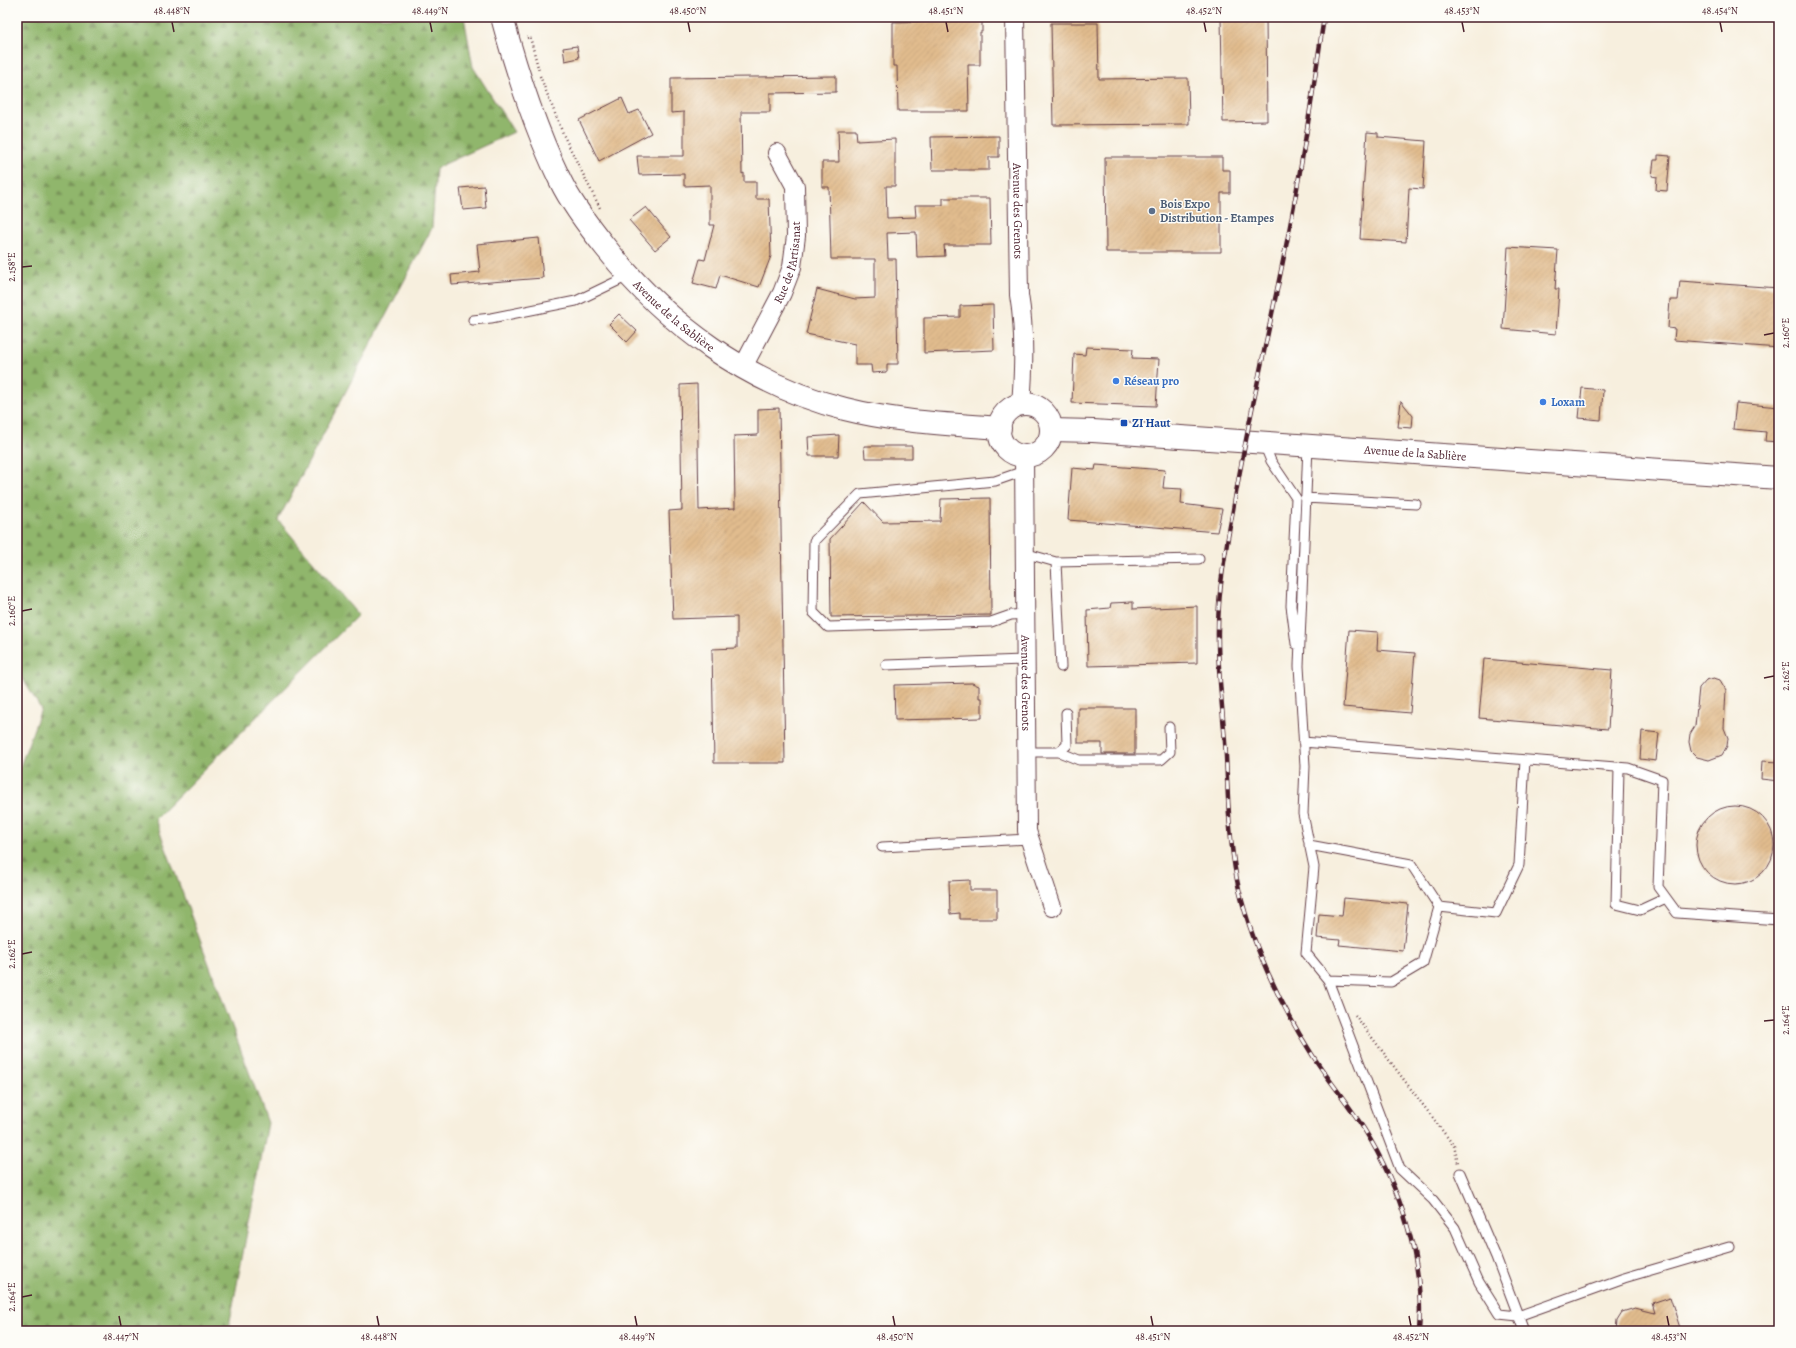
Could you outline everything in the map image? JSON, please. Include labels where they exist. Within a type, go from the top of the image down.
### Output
[{"type":"main road","name":"Avenue de la Sablière","points":[[502,17],[535,122],[561,181],[584,221],[628,276],[663,311],[705,344],[743,367],[790,390],[844,409],[901,420],[1000,428]]},
{"type":"main road","points":[[1021,404],[1036,406],[1044,412],[1049,420],[1051,430],[1049,439],[1042,449],[1024,463],[1008,449],[1000,437],[1000,428],[1004,414],[1021,404]]},
{"type":"main road","name":"Avenue de la Sablière","points":[[1051,430],[1093,431],[1263,442],[1779,478]]},
{"type":"street","name":"Avenue des Grenots","points":[[1015,17],[1019,295],[1022,314],[1023,384],[1021,404]]},
{"type":"street","name":"Rue de l'Artisanat","points":[[743,367],[782,293],[792,268],[796,236],[795,186],[776,153]]},
{"type":"street","name":"Avenue des Grenots","points":[[1024,463],[1027,832],[1052,907]]},
{"type":"lane","points":[[473,320],[576,301],[628,276]]},
{"type":"lane","points":[[1263,442],[1271,461],[1296,498],[1291,606],[1299,666],[1305,766],[1303,814],[1314,867],[1306,953],[1328,980],[1400,1170],[1433,1200],[1455,1228],[1479,1282],[1499,1314],[1518,1316],[1624,1278],[1730,1247]]},
{"type":"lane","points":[[1299,666],[1308,446]]},
{"type":"lane","points":[[1024,463],[995,481],[860,494],[814,541],[813,612],[828,626],[991,622],[1011,615],[1025,614]]},
{"type":"lane","points":[[1305,498],[1416,504]]},
{"type":"lane","points":[[1024,553],[1056,562],[1199,559]]},
{"type":"lane","points":[[1056,562],[1061,666]]},
{"type":"lane","points":[[886,665],[1026,660]]},
{"type":"lane","points":[[1059,752],[1067,745],[1066,713]]},
{"type":"lane","points":[[1026,752],[1059,752],[1079,760],[1162,760],[1170,752],[1169,727]]},
{"type":"lane","points":[[1303,742],[1628,768],[1662,780],[1658,887],[1677,912],[1779,920]]},
{"type":"lane","points":[[1439,907],[1496,913],[1519,865],[1525,760]]},
{"type":"lane","points":[[1619,768],[1616,904],[1640,910],[1666,898]]},
{"type":"lane","points":[[882,847],[1029,839]]},
{"type":"lane","points":[[1309,845],[1411,864],[1439,907],[1423,963],[1390,982],[1328,980]]},
{"type":"lane","points":[[1460,1173],[1496,1257],[1524,1331]]},
{"type":"path","points":[[509,43],[530,37],[540,74],[564,136],[601,209]]},
{"type":"path","points":[[1352,1011],[1454,1146],[1460,1173]]},
{"type":"green space","points":[[17,17],[464,17],[473,67],[514,132],[436,168],[432,228],[278,520],[358,615],[155,819],[268,1123],[228,1331],[17,1331],[17,775],[41,709],[17,669]]},
{"type":"building","points":[[1221,17],[1266,17],[1267,121],[1223,122]]},
{"type":"building","points":[[982,20],[982,32],[980,32],[980,65],[968,65],[969,111],[898,111],[897,66],[893,66],[893,22]]},
{"type":"building","points":[[1051,23],[1098,23],[1099,79],[1188,78],[1189,124],[1053,125]]},
{"type":"building","points":[[577,46],[579,58],[565,61],[563,48]]},
{"type":"building","points":[[836,76],[836,92],[770,93],[770,112],[741,112],[742,174],[744,173],[744,182],[756,182],[756,199],[769,199],[771,256],[759,287],[720,275],[716,289],[693,283],[700,259],[705,260],[714,225],[710,225],[710,185],[684,186],[684,174],[639,175],[637,156],[684,156],[684,112],[671,113],[671,78]]},
{"type":"building","points":[[622,98],[629,114],[639,110],[651,133],[599,161],[579,120]]},
{"type":"building","points":[[838,130],[856,130],[857,141],[895,139],[895,186],[886,186],[887,218],[916,217],[915,205],[943,205],[943,198],[990,198],[991,245],[944,245],[945,256],[917,257],[916,232],[887,233],[888,259],[896,259],[898,364],[887,364],[887,372],[872,373],[871,365],[855,365],[855,344],[806,334],[817,289],[855,299],[875,298],[875,259],[831,259],[829,187],[822,187],[822,162],[839,162]]},
{"type":"building","points":[[1367,132],[1378,133],[1378,137],[1426,141],[1423,189],[1409,188],[1406,242],[1360,239]]},
{"type":"building","points":[[999,136],[999,157],[989,157],[989,170],[932,170],[931,137]]},
{"type":"building","points":[[1658,155],[1670,156],[1667,191],[1656,190],[1657,177],[1652,176],[1654,160],[1658,160]]},
{"type":"building","points":[[1105,157],[1222,157],[1222,170],[1230,170],[1230,193],[1221,193],[1221,252],[1106,252]]},
{"type":"building","points":[[484,186],[486,208],[463,210],[460,188]]},
{"type":"building","points":[[646,207],[671,237],[655,250],[629,220]]},
{"type":"building","points":[[539,238],[543,278],[452,285],[451,275],[480,272],[477,244]]},
{"type":"building","points":[[1508,247],[1558,250],[1555,289],[1559,289],[1556,334],[1503,329]]},
{"type":"building","points":[[1680,281],[1779,288],[1779,348],[1674,340],[1675,329],[1668,328],[1670,300],[1678,300]]},
{"type":"building","points":[[993,305],[994,350],[924,353],[924,318],[960,317],[960,306]]},
{"type":"building","points":[[619,314],[637,331],[627,342],[609,324]]},
{"type":"building","points":[[1086,347],[1133,349],[1132,358],[1159,359],[1156,406],[1072,403],[1074,354],[1085,355]]},
{"type":"building","points":[[697,384],[699,510],[735,508],[734,436],[758,435],[758,409],[779,408],[785,763],[714,763],[712,649],[737,648],[737,617],[673,619],[669,511],[682,510],[680,385]]},
{"type":"building","points":[[1582,388],[1603,390],[1601,420],[1579,418]]},
{"type":"building","points":[[1401,401],[1413,416],[1412,428],[1398,427]]},
{"type":"building","points":[[1736,403],[1779,407],[1779,442],[1765,441],[1766,432],[1733,429]]},
{"type":"building","points":[[839,435],[838,456],[809,456],[808,437]]},
{"type":"building","points":[[864,446],[912,446],[912,458],[865,458]]},
{"type":"building","points":[[1096,465],[1165,470],[1163,488],[1182,489],[1181,504],[1222,509],[1217,532],[1068,520],[1072,468],[1095,470]]},
{"type":"building","points":[[990,498],[991,615],[831,617],[830,539],[864,502],[883,522],[940,521],[941,499]]},
{"type":"building","points":[[1133,602],[1133,609],[1197,606],[1197,663],[1088,666],[1087,610],[1110,608],[1111,603]]},
{"type":"building","points":[[1349,630],[1378,632],[1377,650],[1415,653],[1410,713],[1343,707]]},
{"type":"building","points":[[1484,659],[1612,670],[1608,729],[1479,718]]},
{"type":"building","points":[[1714,678],[1720,680],[1726,690],[1724,728],[1728,738],[1727,746],[1722,755],[1709,760],[1697,757],[1691,751],[1689,742],[1690,734],[1695,726],[1699,688],[1706,680]]},
{"type":"building","points":[[972,683],[979,686],[979,698],[982,698],[982,718],[895,720],[894,685]]},
{"type":"building","points":[[1078,708],[1135,708],[1135,754],[1102,754],[1102,743],[1078,743]]},
{"type":"building","points":[[1642,731],[1659,733],[1656,761],[1640,759]]},
{"type":"building","points":[[1762,761],[1779,762],[1779,781],[1761,779]]},
{"type":"building","points":[[1735,806],[1750,809],[1757,813],[1767,823],[1771,830],[1774,845],[1771,860],[1767,867],[1757,877],[1750,881],[1735,884],[1720,881],[1713,877],[1703,867],[1699,860],[1696,845],[1699,830],[1703,823],[1713,813],[1720,809]]},
{"type":"building","points":[[970,880],[970,890],[997,890],[997,919],[960,919],[960,913],[950,914],[949,881]]},
{"type":"building","points":[[1344,898],[1408,904],[1403,951],[1339,945],[1340,940],[1317,938],[1319,914],[1342,916]]},
{"type":"building","points":[[1670,1297],[1681,1331],[1616,1331],[1617,1320],[1622,1312],[1635,1308],[1655,1313],[1652,1303]]},
{"type":"railway","points":[[1324,17],[1295,200],[1244,448],[1221,581],[1218,643],[1229,818],[1234,865],[1242,902],[1249,925],[1267,971],[1301,1036],[1319,1065],[1358,1119],[1377,1151],[1399,1200],[1414,1252],[1418,1278],[1420,1305],[1419,1331]]},
{"type":"place","name":"Bois Expo Distribution - Etampes","points":[[1152,211]]},
{"type":"place","name":"Réseau pro","points":[[1116,381]]},
{"type":"place","name":"Loxam","points":[[1543,402]]},
{"type":"place","name":"ZI Haut","points":[[1124,423]]}]
